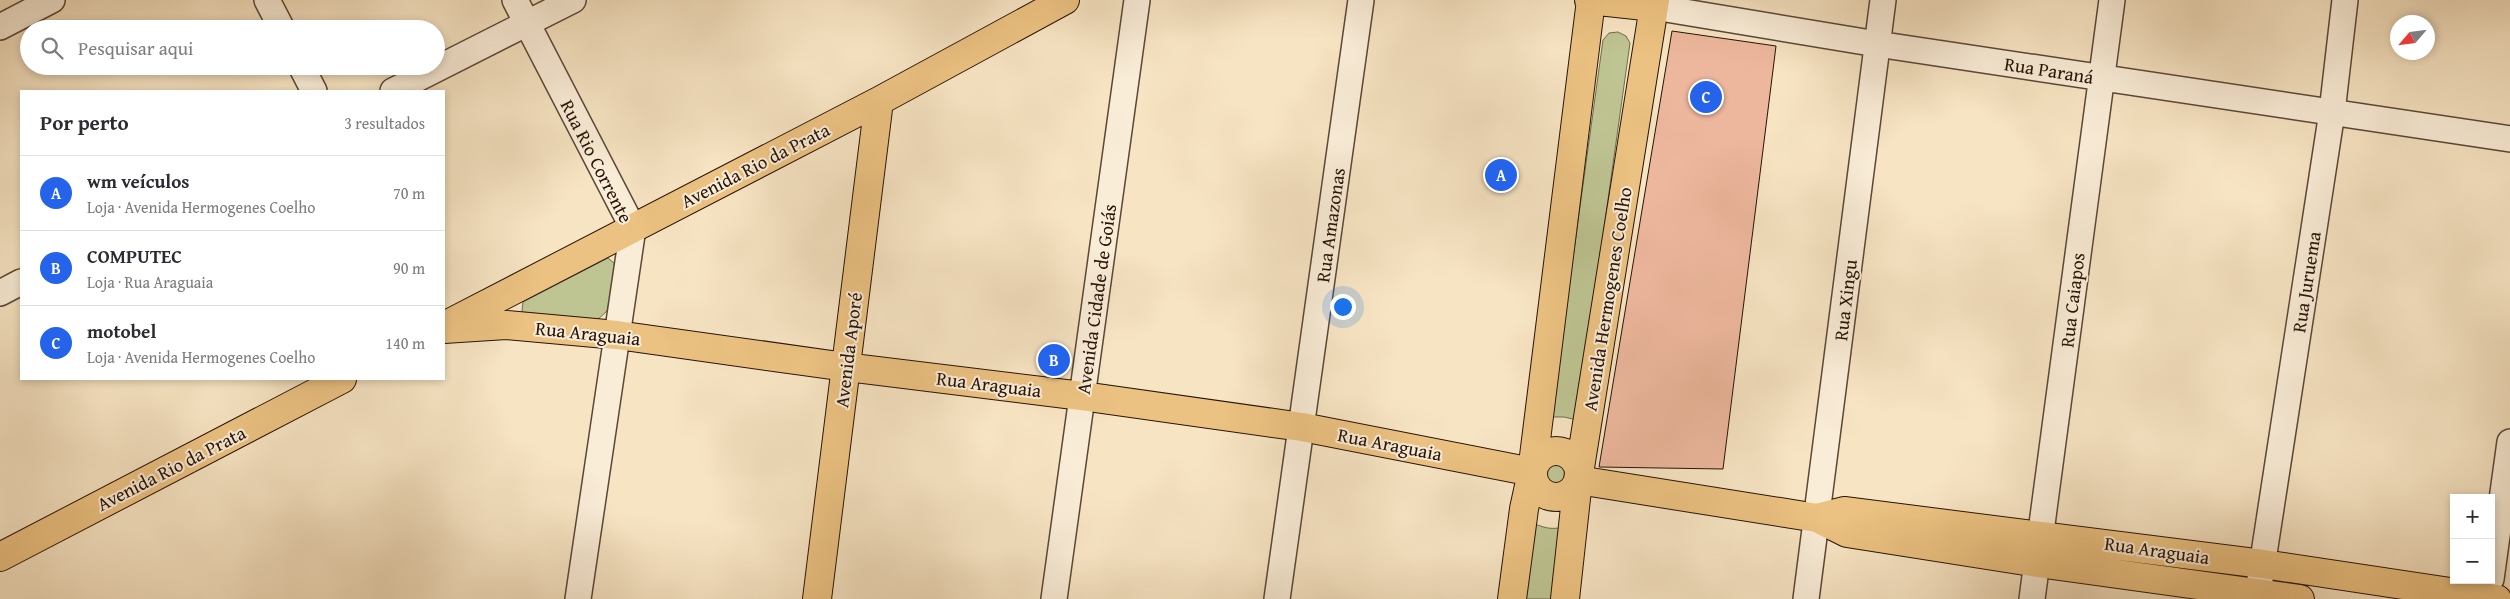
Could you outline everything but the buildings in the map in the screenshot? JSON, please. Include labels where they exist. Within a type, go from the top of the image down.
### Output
[{"type":"main road","name":"Avenida Rio da Prata","points":[[445,327],[879,101],[1065,0]]},
{"type":"main road","name":"Rua Paraná","points":[[1590,0],[1655,3]]},
{"type":"main road","points":[[1512,599],[1524,509],[1532,472],[1590,0]]},
{"type":"main road","name":"Avenida Hermogenes Coelho","points":[[1565,599],[1578,480],[1655,3]]},
{"type":"main road","name":"Avenida Aporé","points":[[817,599],[879,101]]},
{"type":"main road","name":"Rua Araguaia","points":[[445,328],[506,325],[617,335],[846,367],[1082,396],[1302,427],[1532,472]]},
{"type":"main road","name":"Avenida Rio da Prata","points":[[0,557],[340,380]]},
{"type":"main road","points":[[1532,472],[1539,457],[1546,452],[1562,451],[1569,454],[1578,465],[1578,480]]},
{"type":"main road","name":"Rua Araguaia","points":[[1578,480],[1817,518],[1846,532],[2258,596],[2300,599]]},
{"type":"main road","name":"Rua Araguaia","points":[[1817,518],[1844,511],[2491,591]]},
{"type":"street","points":[[0,27],[52,0]]},
{"type":"street","points":[[267,0],[277,20]]},
{"type":"street","name":"Rua Rio Corrente","points":[[515,0],[633,228],[578,599]]},
{"type":"street","points":[[445,65],[573,0]]},
{"type":"street","name":"Avenida Cidade de Goiás","points":[[1054,599],[1137,0]]},
{"type":"street","name":"Rua Amazonas","points":[[1277,599],[1361,0]]},
{"type":"street","name":"Rua Xingu","points":[[1806,599],[1883,0]]},
{"type":"street","name":"Rua Caiapos","points":[[2032,599],[2112,0]]},
{"type":"street","name":"Rua Juruema","points":[[2258,596],[2332,112],[2345,0]]},
{"type":"street","name":"Rua Paraná","points":[[1655,3],[1877,44],[2510,139]]},
{"type":"street","points":[[306,75],[313,90]]},
{"type":"street","points":[[395,90],[425,75]]},
{"type":"street","points":[[0,293],[20,283]]},
{"type":"street","points":[[2491,591],[2510,442]]},
{"type":"green space","points":[[1618,32],[1626,36],[1630,43],[1577,420],[1551,417],[1603,40],[1609,33]]},
{"type":"green space","points":[[608,258],[614,263],[616,271],[607,311],[596,321],[524,314],[522,311],[523,302]]},
{"type":"green space","points":[[1555,450],[1569,454],[1569,494],[1553,498],[1537,489],[1546,452]]},
{"type":"green space","points":[[1533,523],[1550,528],[1567,526],[1556,599],[1523,599]]},
{"type":"place","name":"motobel","points":[[1706,97]]},
{"type":"place","name":"wm veículos","points":[[1501,175]]},
{"type":"place","name":"COMPUTEC","points":[[1054,360]]}]
